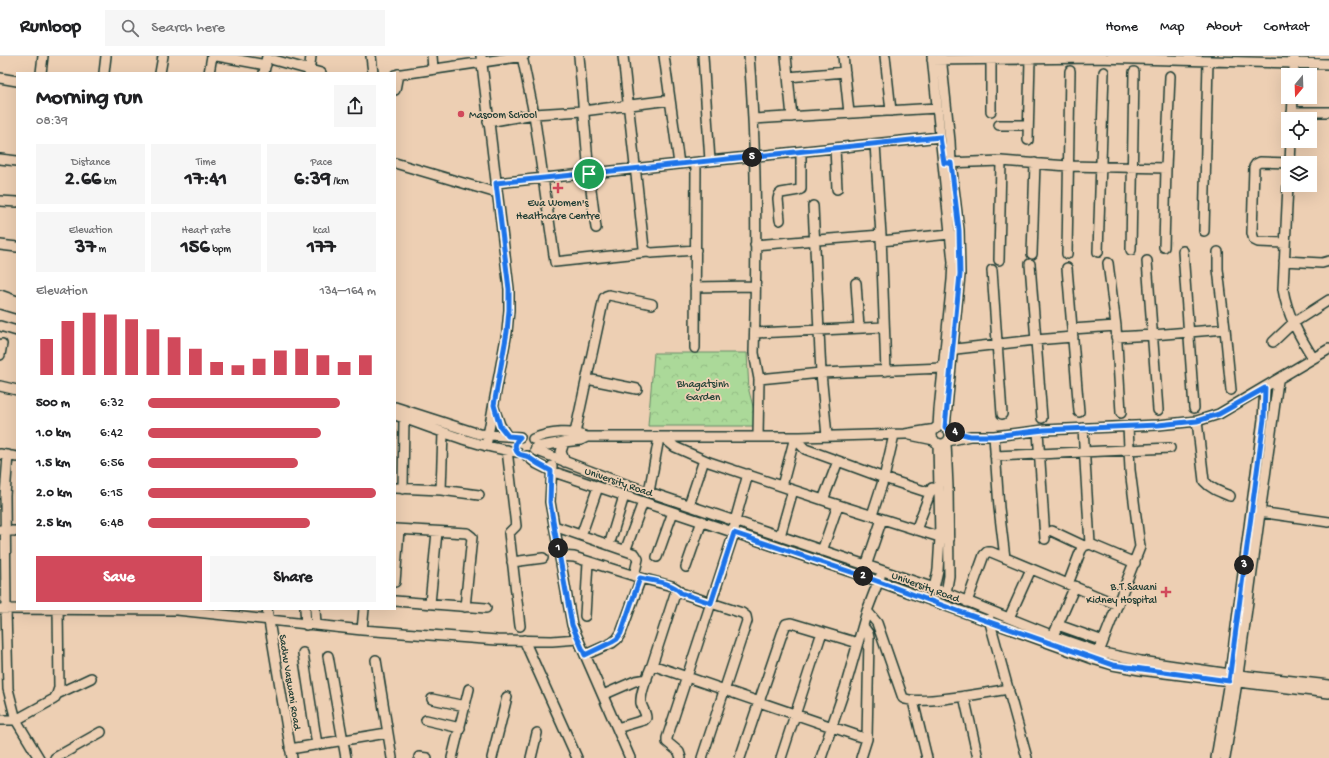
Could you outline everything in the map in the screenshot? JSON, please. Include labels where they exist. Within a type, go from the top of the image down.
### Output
[{"type":"street","points":[[41,72],[43,56]]},
{"type":"street","points":[[104,72],[106,56]]},
{"type":"street","points":[[160,72],[163,56]]},
{"type":"street","points":[[209,72],[212,56]]},
{"type":"street","points":[[217,56],[309,72],[311,56]]},
{"type":"street","points":[[372,56],[373,72]]},
{"type":"street","points":[[432,56],[433,69]]},
{"type":"street","points":[[397,74],[433,69],[481,59],[523,56],[534,114],[555,262],[648,252],[696,250]]},
{"type":"street","points":[[579,56],[589,174],[596,228]]},
{"type":"street","points":[[623,56],[644,245],[646,251],[648,252]]},
{"type":"street","points":[[664,56],[679,164]]},
{"type":"street","points":[[703,56],[710,161]]},
{"type":"street","points":[[749,56],[754,119],[755,156],[754,353],[759,379],[758,437]]},
{"type":"street","points":[[786,56],[792,117]]},
{"type":"street","points":[[843,56],[849,113]]},
{"type":"street","points":[[885,56],[891,111]]},
{"type":"street","points":[[936,58],[1097,58],[1208,61],[1248,59],[1294,60],[1329,64]]},
{"type":"street","points":[[936,58],[937,108],[940,137],[947,163],[959,230],[960,260],[949,350],[942,428]]},
{"type":"street","points":[[936,58],[950,141],[947,163],[950,234],[953,262],[949,350],[943,368],[942,428],[950,436],[941,442]]},
{"type":"street","points":[[481,59],[509,289],[507,332],[486,446]]},
{"type":"street","points":[[991,59],[991,111]]},
{"type":"street","points":[[1028,140],[1030,59]]},
{"type":"street","points":[[1204,231],[1208,61]]},
{"type":"street","points":[[1066,254],[1070,71]]},
{"type":"street","points":[[788,77],[845,72]]},
{"type":"street","points":[[1098,252],[1104,72]]},
{"type":"street","points":[[1131,250],[1134,72]]},
{"type":"street","points":[[1164,247],[1170,76]]},
{"type":"street","points":[[0,78],[16,81]]},
{"type":"street","points":[[488,122],[534,114],[583,111],[670,100]]},
{"type":"street","points":[[754,119],[937,108]]},
{"type":"street","points":[[1317,113],[1329,112]]},
{"type":"street","points":[[999,125],[1028,125]]},
{"type":"street","points":[[496,183],[940,137]]},
{"type":"street","points":[[875,144],[881,238],[886,371]]},
{"type":"street","points":[[835,148],[837,189]]},
{"type":"street","points":[[780,220],[779,195],[781,193],[801,189],[801,152]]},
{"type":"street","points":[[0,159],[16,161]]},
{"type":"street","points":[[947,163],[1001,161],[1068,166],[1166,168]]},
{"type":"street","points":[[999,260],[1001,161]]},
{"type":"street","points":[[396,162],[497,193]]},
{"type":"street","points":[[1281,163],[1260,162],[1256,164],[1254,168],[1252,237],[1258,242],[1285,243]]},
{"type":"street","points":[[695,348],[696,163]]},
{"type":"street","points":[[1032,254],[1035,163]]},
{"type":"street","points":[[1288,192],[1283,289],[1293,323],[1313,358]]},
{"type":"street","points":[[0,201],[16,202]]},
{"type":"street","points":[[813,206],[821,373],[827,436]]},
{"type":"street","points":[[755,245],[815,240],[950,234]]},
{"type":"street","points":[[0,245],[16,247]]},
{"type":"street","points":[[1183,251],[1194,408]]},
{"type":"street","points":[[1218,252],[1218,268],[1226,329],[1231,390]]},
{"type":"street","points":[[1284,260],[1322,263],[1329,261]]},
{"type":"street","points":[[1147,261],[1158,410]]},
{"type":"street","points":[[1108,263],[1116,326],[1121,413]]},
{"type":"street","points":[[1030,264],[1042,418]]},
{"type":"street","points":[[1067,268],[1079,412]]},
{"type":"street","points":[[992,270],[1002,414]]},
{"type":"street","points":[[856,283],[859,328]]},
{"type":"street","points":[[696,287],[755,286]]},
{"type":"street","points":[[0,295],[16,303]]},
{"type":"street","points":[[575,434],[604,298],[609,295],[652,304]]},
{"type":"street","points":[[1273,342],[1293,323],[1329,300]]},
{"type":"street","points":[[0,304],[16,304]]},
{"type":"street","points":[[0,326],[16,331]]},
{"type":"street","points":[[949,350],[1035,340],[1116,326]]},
{"type":"street","points":[[755,333],[884,327]]},
{"type":"street","points":[[1116,337],[1226,329]]},
{"type":"street","points":[[0,355],[2,344]]},
{"type":"street","points":[[905,434],[941,442],[970,436],[994,436],[1038,431],[1197,421],[1219,414],[1278,381],[1329,349]]},
{"type":"street","points":[[759,379],[821,373],[943,368]]},
{"type":"street","points":[[587,379],[637,389]]},
{"type":"street","points":[[1216,758],[1233,678],[1278,381]]},
{"type":"street","points":[[0,386],[16,390]]},
{"type":"street","points":[[1225,758],[1264,419],[1265,388]]},
{"type":"street","points":[[494,405],[500,426],[508,436]]},
{"type":"street","points":[[396,407],[471,432],[488,435],[520,437],[527,435],[535,445]]},
{"type":"street","points":[[396,415],[443,433],[486,446],[517,452],[527,456],[530,455],[535,445],[550,434],[575,434],[587,437],[661,438],[797,437],[894,435],[942,428],[970,436]]},
{"type":"street","points":[[404,418],[399,488],[441,490],[479,495]]},
{"type":"street","points":[[1197,421],[1204,481],[1208,486],[1230,496]]},
{"type":"street","points":[[1099,652],[1140,547],[1130,470],[1128,426]]},
{"type":"street","points":[[934,588],[944,538],[941,442],[933,433],[942,428]]},
{"type":"street","points":[[1083,428],[1087,545]]},
{"type":"street","points":[[1038,431],[1045,539]]},
{"type":"street","points":[[441,490],[443,433]]},
{"type":"street","points":[[872,515],[884,478],[894,435]]},
{"type":"street","points":[[994,436],[998,508],[1005,558]]},
{"type":"street","points":[[517,452],[515,445],[520,437]]},
{"type":"street","points":[[535,445],[581,440],[587,437]]},
{"type":"street","points":[[797,437],[802,446],[884,478],[930,493]]},
{"type":"street","points":[[782,486],[797,437]]},
{"type":"street","points":[[661,438],[675,447],[704,460],[838,505],[944,538]]},
{"type":"street","points":[[649,492],[661,438]]},
{"type":"street","points":[[564,442],[561,452],[565,462]]},
{"type":"street","points":[[941,442],[938,480],[949,576],[946,593]]},
{"type":"street","name":"University Road","points":[[535,445],[553,458],[882,572],[934,588],[1053,636],[1099,652],[1116,657],[1233,678],[1329,693]]},
{"type":"street","points":[[995,456],[1170,448]]},
{"type":"street","points":[[506,450],[516,526],[509,533],[520,626]]},
{"type":"street","points":[[8,455],[3,530],[4,690],[16,720],[39,758]]},
{"type":"street","name":"University Road","points":[[527,456],[537,464],[551,471],[878,581],[1113,665],[1233,678]]},
{"type":"street","points":[[553,458],[550,502],[572,625],[630,758]]},
{"type":"street","points":[[689,505],[704,460]]},
{"type":"street","points":[[824,500],[838,461]]},
{"type":"street","points":[[681,758],[679,752],[667,742],[734,533],[735,521],[748,474]]},
{"type":"street","points":[[916,530],[930,493],[938,480]]},
{"type":"street","points":[[583,530],[598,487]]},
{"type":"street","points":[[780,536],[794,490]]},
{"type":"street","points":[[611,539],[624,496]]},
{"type":"street","points":[[628,546],[642,502]]},
{"type":"street","points":[[822,551],[838,505]]},
{"type":"street","points":[[657,557],[673,512]]},
{"type":"street","points":[[1259,512],[1329,522]]},
{"type":"street","points":[[866,566],[882,519]]},
{"type":"street","points":[[686,567],[702,521]]},
{"type":"street","points":[[554,526],[635,554],[638,559],[637,577],[626,619],[617,639],[585,655]]},
{"type":"street","points":[[3,530],[16,531]]},
{"type":"street","points":[[396,556],[397,530],[467,533],[472,537],[465,606]]},
{"type":"street","points":[[1052,531],[1134,563]]},
{"type":"street","points":[[430,603],[437,532]]},
{"type":"street","points":[[1053,636],[1058,625],[1081,550],[1087,545]]},
{"type":"street","points":[[967,602],[984,555],[987,552],[991,552],[1118,605]]},
{"type":"street","points":[[560,556],[574,557],[637,577],[672,586],[678,589],[681,593]]},
{"type":"street","points":[[512,562],[543,558]]},
{"type":"street","points":[[585,616],[588,562]]},
{"type":"street","points":[[1008,618],[1031,569]]},
{"type":"street","points":[[821,758],[867,611],[882,572]]},
{"type":"street","points":[[617,728],[644,720],[646,718],[641,704],[642,698],[673,596],[675,594],[681,593],[742,613],[746,616],[747,621],[702,758]]},
{"type":"street","points":[[396,600],[486,608]]},
{"type":"street","points":[[3,609],[16,609]]},
{"type":"street","points":[[0,720],[16,720],[54,698],[57,694],[59,688],[58,610],[177,610],[362,630],[497,640],[552,641],[578,639]]},
{"type":"street","name":"Sadhu Vaswani Road","points":[[267,610],[291,754]]},
{"type":"street","points":[[305,610],[306,624]]},
{"type":"street","points":[[315,610],[316,625]]},
{"type":"street","points":[[362,630],[364,610]]},
{"type":"street","points":[[988,610],[1026,758]]},
{"type":"street","points":[[867,611],[877,623],[901,696],[906,700],[912,701],[964,696],[1009,688]]},
{"type":"street","points":[[740,758],[786,624],[791,623],[858,643]]},
{"type":"street","points":[[1058,625],[1103,641]]},
{"type":"street","points":[[861,758],[867,739],[869,638],[868,633],[863,626]]},
{"type":"street","points":[[781,758],[822,632]]},
{"type":"street","points":[[524,640],[577,758]]},
{"type":"street","points":[[303,653],[317,745]]},
{"type":"street","points":[[328,656],[346,758]]},
{"type":"street","points":[[376,660],[392,758]]},
{"type":"street","points":[[652,665],[724,688],[867,739]]},
{"type":"street","points":[[57,694],[90,678]]},
{"type":"street","points":[[1233,678],[1329,685]]},
{"type":"street","points":[[603,695],[635,681],[647,679]]},
{"type":"street","points":[[452,758],[469,689]]},
{"type":"street","points":[[964,696],[978,758]]},
{"type":"street","points":[[492,758],[507,697]]},
{"type":"street","points":[[432,699],[465,706]]},
{"type":"street","points":[[912,701],[927,758]]},
{"type":"street","points":[[426,720],[460,728]]},
{"type":"street","points":[[55,758],[101,732]]},
{"type":"street","points":[[291,754],[317,745],[387,733]]},
{"type":"street","points":[[531,758],[537,733]]},
{"type":"green space","name":"Bhagatsinh Garden","points":[[654,353],[747,353],[749,391],[758,426],[648,426]]},
{"type":"place","name":"Masoom School","points":[[461,114]]},
{"type":"place","name":"Eva Women's Healthcare Centre","points":[[558,188]]},
{"type":"place","name":"B.T.Savani Kidney Hospital","points":[[1166,592]]},
{"type":"route","points":[[940,137],[944,163],[951,163],[960,249],[960,274],[945,427],[948,430],[970,436],[994,436],[1044,430],[1158,425],[1197,421],[1219,414],[1265,388],[1264,419],[1229,681],[1140,670],[1096,660],[866,577],[734,533],[711,603],[681,593],[678,589],[672,586],[640,578],[632,604],[621,633],[617,639],[585,655],[572,625],[550,502],[551,471],[532,461],[527,456],[523,456],[517,452],[515,445],[520,437],[508,436],[504,432],[500,426],[494,405],[507,332],[509,310],[509,289],[496,183],[589,174],[940,137]]}]
